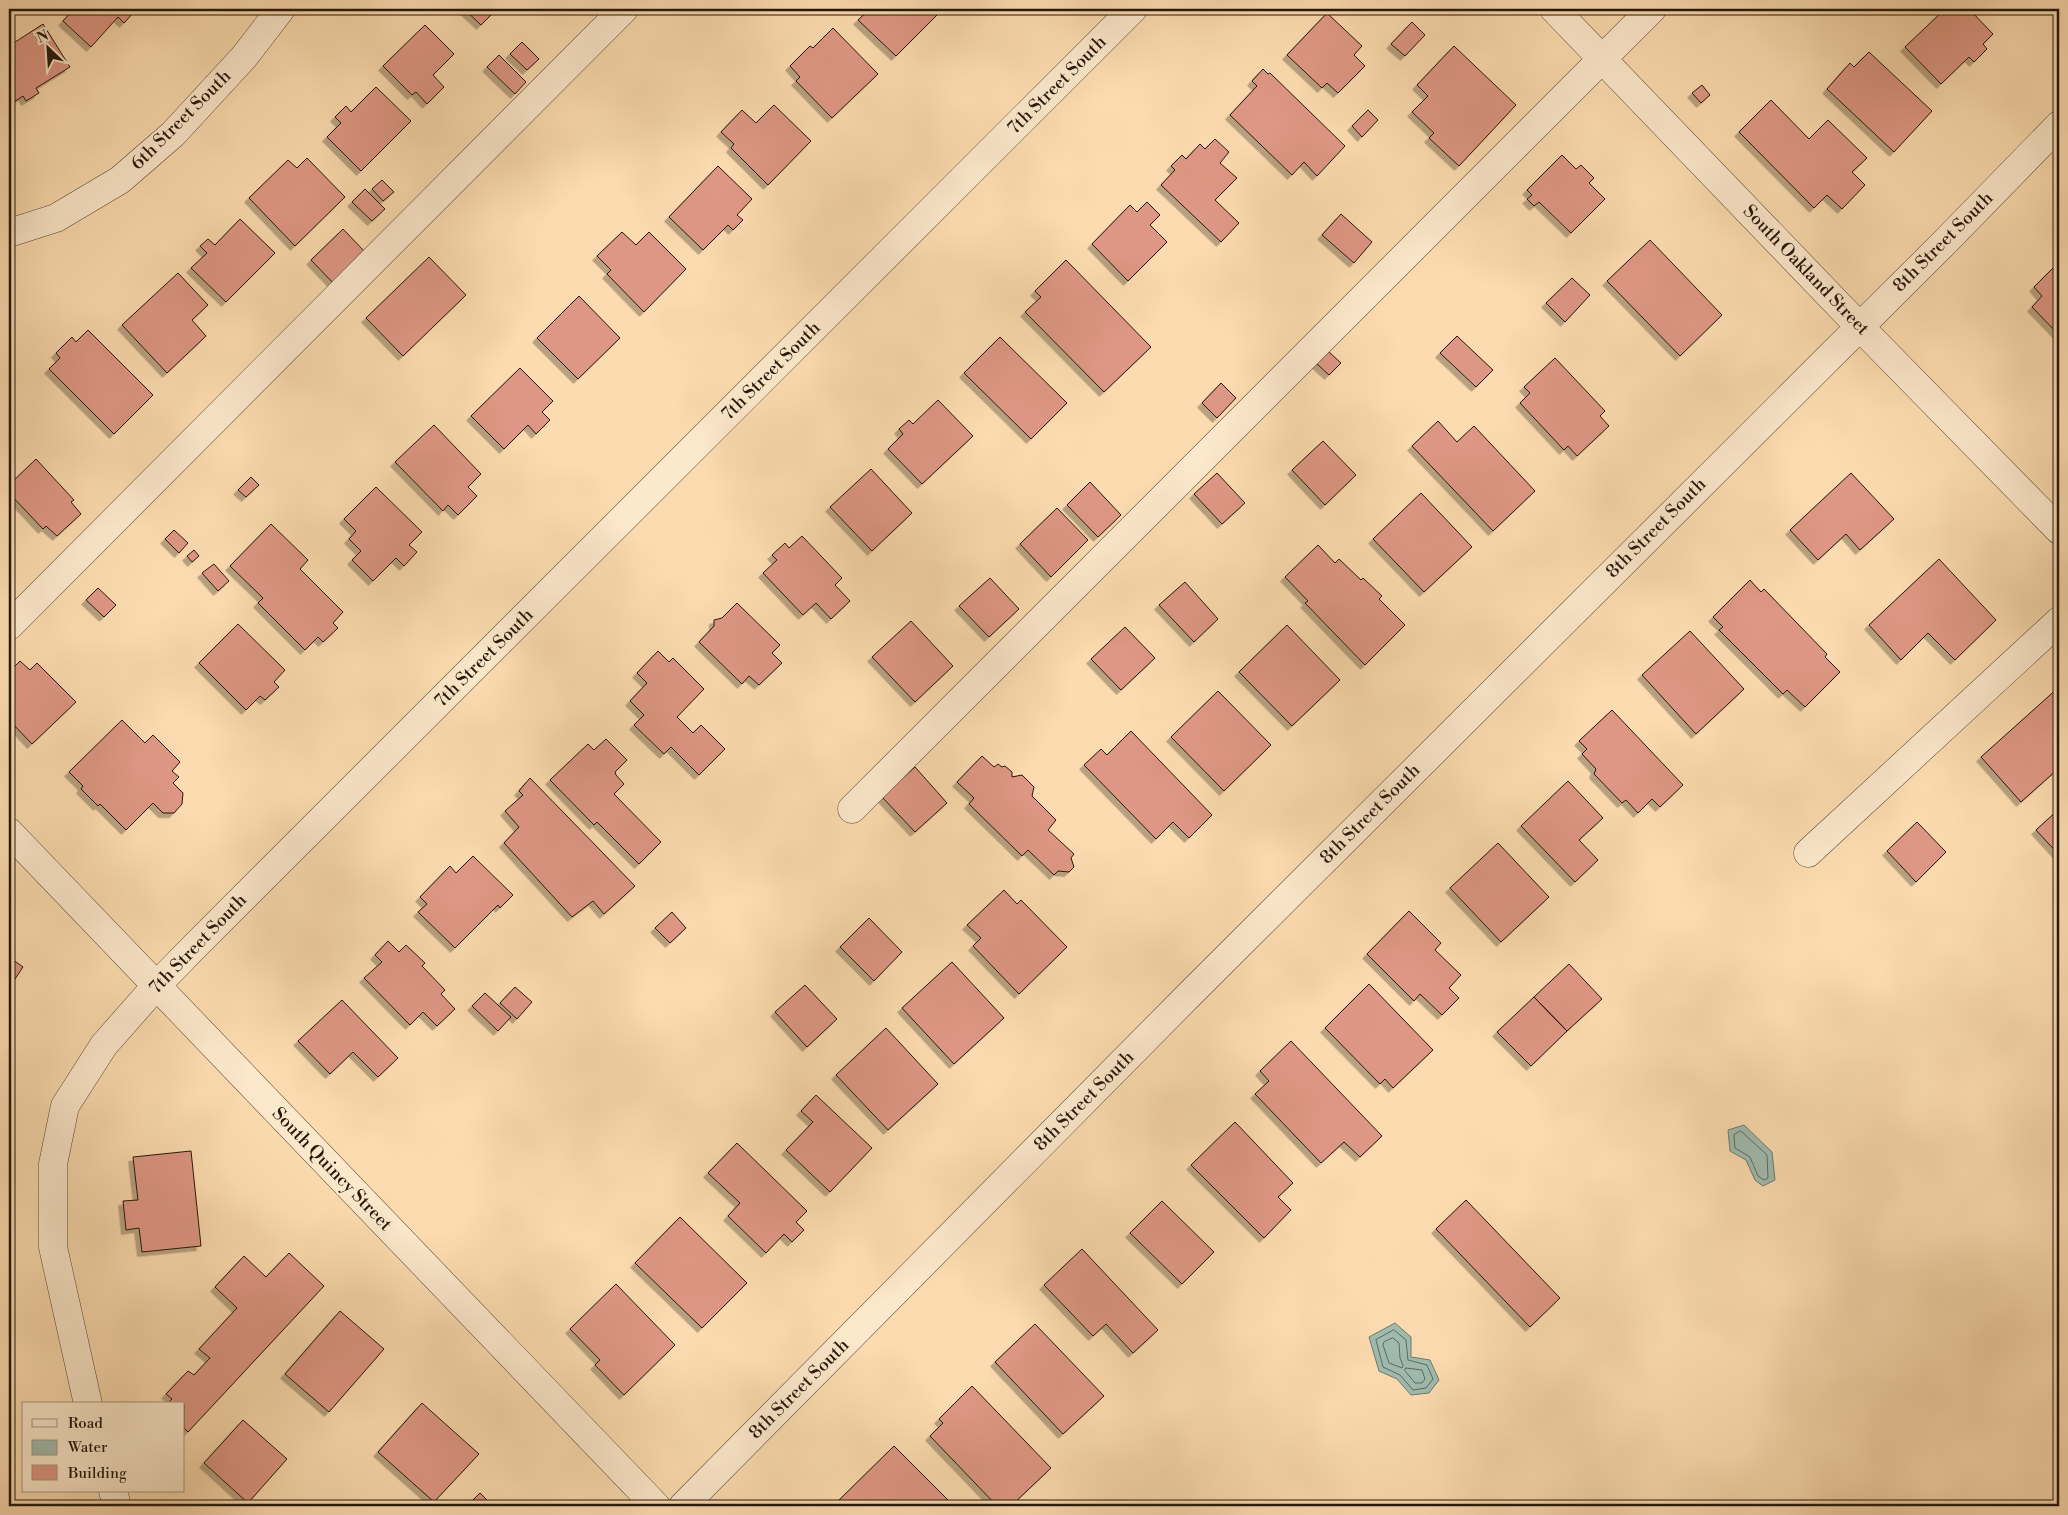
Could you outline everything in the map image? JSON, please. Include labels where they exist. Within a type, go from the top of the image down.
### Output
[{"type":"street","name":"6th Street South","points":[[9,233],[56,218],[120,180],[173,134],[244,57],[281,9]]},
{"type":"street","points":[[9,626],[624,9]]},
{"type":"street","name":"7th Street South","points":[[88,1402],[53,1248],[53,1164],[65,1106],[104,1045],[156,986],[1134,9]]},
{"type":"street","name":"South Oakland Street","points":[[1554,9],[1859,326],[2059,530]]},
{"type":"street","points":[[852,810],[1652,9]]},
{"type":"street","name":"8th Street South","points":[[683,1506],[1178,1006],[1945,242],[2059,125]]},
{"type":"street","points":[[1808,854],[2059,621]]},
{"type":"street","name":"South Quincy Street","points":[[9,832],[656,1506]]},
{"type":"street","points":[[113,1492],[117,1506]]},
{"type":"water","points":[[1744,1125],[1772,1152],[1775,1180],[1763,1186],[1755,1180],[1746,1160],[1730,1151],[1728,1130]]},
{"type":"water","points":[[1395,1323],[1411,1337],[1411,1357],[1430,1360],[1439,1380],[1429,1393],[1411,1395],[1397,1379],[1379,1371],[1369,1337]]},
{"type":"building","points":[[74,9],[130,9],[134,12],[124,23],[118,17],[91,47],[63,21]]},
{"type":"building","points":[[464,9],[497,9],[481,25]]},
{"type":"building","points":[[870,9],[939,9],[941,11],[896,56],[858,20]]},
{"type":"building","points":[[1945,9],[1969,9],[1993,34],[1983,44],[1987,49],[1974,62],[1969,57],[1941,84],[1905,47]]},
{"type":"building","points":[[1327,13],[1362,46],[1354,55],[1365,66],[1338,93],[1327,83],[1322,88],[1287,55]]},
{"type":"building","points":[[1412,22],[1425,35],[1405,56],[1391,44]]},
{"type":"building","points":[[43,24],[70,67],[36,88],[39,93],[26,101],[23,96],[9,105],[9,46]]},
{"type":"building","points":[[425,25],[454,54],[433,75],[444,87],[427,104],[416,92],[412,95],[383,66]]},
{"type":"building","points":[[833,28],[878,74],[832,118],[796,81],[800,77],[790,66],[810,46],[813,48]]},
{"type":"building","points":[[522,42],[539,59],[527,70],[510,54]]},
{"type":"building","points":[[1454,46],[1516,105],[1459,166],[1429,138],[1434,133],[1412,112],[1428,96],[1417,85]]},
{"type":"building","points":[[1869,52],[1932,111],[1894,152],[1827,89],[1850,63],[1854,67]]},
{"type":"building","points":[[499,55],[526,82],[515,94],[487,67]]},
{"type":"building","points":[[1263,69],[1268,74],[1270,73],[1345,146],[1317,176],[1304,162],[1292,175],[1230,115],[1257,86],[1252,81]]},
{"type":"building","points":[[1702,85],[1710,95],[1701,103],[1692,93]]},
{"type":"building","points":[[376,87],[411,121],[361,171],[327,137],[341,123],[335,117],[346,106],[351,112]]},
{"type":"building","points":[[1771,100],[1809,139],[1828,120],[1867,158],[1852,172],[1865,185],[1842,209],[1827,195],[1814,208],[1739,132]]},
{"type":"building","points":[[774,105],[811,141],[768,185],[731,148],[734,144],[721,132],[742,110],[756,123]]},
{"type":"building","points":[[1368,110],[1378,120],[1362,137],[1352,126]]},
{"type":"building","points":[[1215,139],[1229,152],[1220,163],[1237,178],[1215,200],[1239,223],[1221,242],[1161,185],[1175,170],[1171,166],[1182,155],[1186,159],[1200,144],[1205,149]]},
{"type":"building","points":[[1562,155],[1576,169],[1581,165],[1594,178],[1589,183],[1605,199],[1571,233],[1539,202],[1534,206],[1527,199],[1532,195],[1527,190]]},
{"type":"building","points":[[307,158],[345,197],[295,246],[249,198],[288,160],[297,168]]},
{"type":"building","points":[[718,166],[752,199],[737,215],[743,220],[733,230],[728,225],[703,250],[669,217]]},
{"type":"building","points":[[382,180],[394,192],[383,201],[372,189]]},
{"type":"building","points":[[365,189],[385,209],[372,221],[352,202]]},
{"type":"building","points":[[1147,202],[1160,215],[1150,225],[1167,242],[1128,281],[1092,244],[1130,205],[1137,212]]},
{"type":"building","points":[[1341,214],[1372,242],[1354,263],[1322,235]]},
{"type":"building","points":[[240,219],[275,253],[226,302],[191,268],[207,253],[200,246],[208,239],[215,245]]},
{"type":"building","points":[[343,229],[367,254],[335,285],[311,260]]},
{"type":"building","points":[[622,232],[636,245],[649,232],[686,269],[644,312],[607,274],[611,270],[597,256]]},
{"type":"building","points":[[1650,240],[1722,315],[1680,356],[1607,281]]},
{"type":"building","points":[[429,257],[466,295],[403,356],[366,318]]},
{"type":"building","points":[[1066,260],[1151,347],[1104,392],[1025,312],[1041,297],[1035,291]]},
{"type":"building","points":[[2056,265],[2059,269],[2059,335],[2032,307],[2042,296],[2034,287]]},
{"type":"building","points":[[178,273],[208,305],[192,320],[206,336],[167,373],[122,325]]},
{"type":"building","points":[[1572,278],[1590,295],[1565,322],[1546,303]]},
{"type":"building","points":[[579,296],[620,338],[578,379],[537,338]]},
{"type":"building","points":[[88,330],[153,395],[114,434],[49,369],[60,358],[56,353],[72,337],[76,342]]},
{"type":"building","points":[[1457,336],[1493,370],[1476,387],[1440,353]]},
{"type":"building","points":[[1000,337],[1067,403],[1031,439],[964,373]]},
{"type":"building","points":[[1328,351],[1341,363],[1329,375],[1316,363]]},
{"type":"building","points":[[1555,358],[1605,411],[1600,416],[1609,426],[1577,456],[1568,446],[1564,450],[1520,403],[1530,393],[1524,387]]},
{"type":"building","points":[[520,368],[553,401],[542,412],[550,420],[536,434],[528,425],[504,449],[471,416]]},
{"type":"building","points":[[1221,383],[1236,398],[1217,418],[1202,403]]},
{"type":"building","points":[[938,400],[973,436],[922,484],[888,449],[903,434],[899,429],[909,420],[913,424]]},
{"type":"building","points":[[1438,421],[1457,442],[1474,426],[1535,491],[1493,531],[1412,446]]},
{"type":"building","points":[[434,425],[481,474],[468,487],[477,496],[458,515],[448,505],[443,511],[395,462]]},
{"type":"building","points":[[1323,441],[1356,475],[1325,505],[1292,470]]},
{"type":"building","points":[[36,459],[74,500],[71,502],[81,514],[57,536],[46,526],[43,529],[9,493],[9,485]]},
{"type":"building","points":[[871,469],[912,513],[872,551],[830,507]]},
{"type":"building","points":[[1217,473],[1245,503],[1222,524],[1194,494]]},
{"type":"building","points":[[1851,473],[1894,519],[1860,550],[1846,534],[1818,560],[1790,530]]},
{"type":"building","points":[[251,477],[259,485],[246,497],[238,490]]},
{"type":"building","points":[[1090,482],[1121,515],[1098,537],[1067,505]]},
{"type":"building","points":[[376,487],[422,532],[409,545],[417,552],[404,566],[396,558],[373,581],[352,560],[361,551],[349,539],[356,531],[344,519]]},
{"type":"building","points":[[1421,493],[1472,547],[1424,592],[1373,539]]},
{"type":"building","points":[[1057,508],[1088,540],[1051,577],[1020,544]]},
{"type":"building","points":[[271,524],[308,560],[300,569],[343,612],[333,623],[338,628],[323,642],[318,637],[305,650],[258,603],[263,598],[230,566]]},
{"type":"building","points":[[174,530],[188,543],[179,553],[165,539]]},
{"type":"building","points":[[802,536],[842,578],[835,585],[850,601],[831,619],[816,603],[803,615],[763,573],[777,560],[772,555],[785,543],[789,548]]},
{"type":"building","points":[[1318,545],[1335,563],[1339,559],[1361,580],[1363,578],[1382,596],[1379,599],[1405,625],[1365,665],[1305,603],[1308,601],[1285,577]]},
{"type":"building","points":[[194,550],[199,556],[192,562],[187,556]]},
{"type":"building","points":[[1939,559],[1996,620],[1955,660],[1928,633],[1901,660],[1869,625]]},
{"type":"building","points":[[214,564],[229,581],[218,591],[202,573]]},
{"type":"building","points":[[990,578],[1019,609],[989,637],[959,606]]},
{"type":"building","points":[[1750,580],[1761,592],[1764,589],[1827,654],[1825,657],[1840,672],[1805,707],[1787,690],[1783,694],[1719,630],[1723,627],[1713,617]]},
{"type":"building","points":[[1185,582],[1218,619],[1194,642],[1159,605]]},
{"type":"building","points":[[98,588],[116,605],[104,617],[86,600]]},
{"type":"building","points":[[737,603],[780,645],[772,653],[782,663],[759,685],[749,676],[742,684],[699,642],[714,626],[714,620],[722,618]]},
{"type":"building","points":[[911,621],[953,666],[915,702],[872,657]]},
{"type":"building","points":[[238,624],[285,670],[274,682],[279,687],[265,700],[260,696],[246,710],[199,663]]},
{"type":"building","points":[[1287,625],[1340,680],[1292,726],[1239,672]]},
{"type":"building","points":[[1125,627],[1155,658],[1121,690],[1091,659]]},
{"type":"building","points":[[1690,631],[1744,689],[1696,734],[1642,675]]},
{"type":"building","points":[[658,651],[669,662],[673,658],[704,689],[677,717],[693,733],[701,725],[725,749],[699,775],[671,747],[664,754],[634,725],[644,715],[630,701],[647,683],[637,673]]},
{"type":"building","points":[[20,661],[30,670],[37,663],[76,702],[32,744],[9,720],[9,672]]},
{"type":"building","points":[[2059,687],[2059,768],[2021,802],[1981,757]]},
{"type":"building","points":[[1218,691],[1271,745],[1224,791],[1171,737]]},
{"type":"building","points":[[1612,710],[1683,785],[1660,807],[1652,799],[1638,813],[1626,800],[1622,803],[1594,774],[1596,769],[1582,754],[1587,749],[1579,741]]},
{"type":"building","points":[[122,720],[145,743],[153,735],[180,762],[172,771],[179,777],[173,783],[183,793],[182,804],[174,813],[163,813],[153,803],[126,830],[100,804],[98,806],[81,789],[83,786],[69,772]]},
{"type":"building","points":[[1131,731],[1212,815],[1189,838],[1173,822],[1156,839],[1084,765],[1101,749],[1107,755]]},
{"type":"building","points":[[606,739],[627,760],[615,772],[624,784],[614,794],[661,842],[639,864],[597,822],[594,825],[550,780],[588,744],[594,750]]},
{"type":"building","points":[[982,756],[994,767],[998,764],[1002,767],[1005,766],[1012,772],[1012,777],[1022,775],[1034,787],[1032,796],[1056,820],[1048,830],[1074,854],[1071,858],[1074,867],[1069,872],[1058,871],[1054,875],[1028,850],[1022,856],[969,804],[974,798],[957,782]]},
{"type":"building","points":[[915,767],[947,803],[915,832],[882,797]]},
{"type":"building","points":[[530,778],[635,886],[604,914],[593,901],[572,917],[504,843],[519,827],[505,811],[523,795],[519,791]]},
{"type":"building","points":[[1568,781],[1603,818],[1579,840],[1598,860],[1575,882],[1521,826]]},
{"type":"building","points":[[2059,809],[2059,855],[2036,830]]},
{"type":"building","points":[[1917,822],[1946,852],[1916,882],[1887,851]]},
{"type":"building","points":[[1498,843],[1549,897],[1501,942],[1450,888]]},
{"type":"building","points":[[473,856],[513,895],[500,908],[498,905],[455,948],[418,912],[427,904],[420,897],[450,866],[456,873]]},
{"type":"building","points":[[1004,890],[1017,904],[1021,900],[1067,947],[1019,994],[973,946],[981,938],[967,925]]},
{"type":"building","points":[[1409,911],[1441,943],[1435,950],[1461,975],[1449,988],[1459,998],[1442,1015],[1420,994],[1414,1001],[1367,954]]},
{"type":"building","points":[[672,912],[686,928],[670,943],[655,928]]},
{"type":"building","points":[[869,918],[902,952],[874,981],[840,947]]},
{"type":"building","points":[[388,941],[399,952],[406,945],[425,963],[422,966],[445,990],[441,994],[455,1009],[437,1026],[423,1012],[410,1025],[364,978],[382,962],[375,955]]},
{"type":"building","points":[[9,957],[23,967],[9,988]]},
{"type":"building","points":[[952,962],[1004,1018],[954,1064],[902,1008]]},
{"type":"building","points":[[1569,964],[1602,999],[1567,1031],[1534,997]]},
{"type":"building","points":[[1369,984],[1433,1050],[1393,1088],[1385,1079],[1380,1084],[1325,1028]]},
{"type":"building","points":[[805,985],[837,1019],[807,1047],[775,1012]]},
{"type":"building","points":[[515,987],[532,1002],[517,1019],[500,1003]]},
{"type":"building","points":[[485,993],[511,1017],[498,1031],[472,1006]]},
{"type":"building","points":[[1534,997],[1567,1031],[1531,1066],[1497,1032]]},
{"type":"building","points":[[342,1000],[398,1058],[378,1077],[353,1052],[330,1074],[298,1041]]},
{"type":"building","points":[[886,1028],[938,1084],[888,1130],[836,1075]]},
{"type":"building","points":[[1291,1041],[1382,1136],[1360,1157],[1344,1142],[1321,1163],[1255,1094],[1269,1081],[1260,1071]]},
{"type":"building","points":[[816,1095],[872,1148],[830,1192],[786,1150],[813,1122],[801,1111]]},
{"type":"building","points":[[1235,1122],[1293,1183],[1278,1197],[1291,1210],[1264,1238],[1191,1165]]},
{"type":"building","points":[[737,1143],[807,1211],[796,1222],[804,1230],[792,1242],[784,1234],[766,1253],[728,1216],[740,1203],[708,1173]]},
{"type":"building","points":[[191,1151],[201,1246],[142,1252],[139,1228],[126,1230],[123,1201],[138,1200],[133,1157]]},
{"type":"building","points":[[1466,1200],[1560,1298],[1530,1327],[1436,1229]]},
{"type":"building","points":[[1162,1201],[1214,1252],[1182,1284],[1130,1233]]},
{"type":"building","points":[[680,1217],[747,1283],[702,1328],[635,1263]]},
{"type":"building","points":[[1082,1249],[1158,1330],[1133,1353],[1106,1324],[1093,1336],[1044,1285]]},
{"type":"building","points":[[289,1253],[324,1286],[188,1432],[185,1429],[185,1402],[169,1402],[172,1399],[166,1394],[188,1371],[194,1375],[210,1358],[199,1349],[237,1308],[215,1287],[244,1256],[266,1277]]},
{"type":"building","points":[[616,1284],[675,1345],[624,1395],[595,1365],[600,1360],[570,1329]]},
{"type":"building","points":[[340,1311],[384,1349],[329,1412],[285,1374]]},
{"type":"building","points":[[1035,1324],[1104,1396],[1063,1434],[995,1362]]},
{"type":"building","points":[[972,1386],[1051,1468],[1011,1506],[997,1506],[930,1436],[943,1423],[939,1419]]},
{"type":"building","points":[[422,1403],[479,1454],[434,1502],[378,1452]]},
{"type":"building","points":[[243,1420],[287,1459],[248,1503],[204,1463]]},
{"type":"building","points":[[894,1446],[954,1506],[833,1506]]},
{"type":"building","points":[[480,1493],[493,1506],[467,1506]]}]
